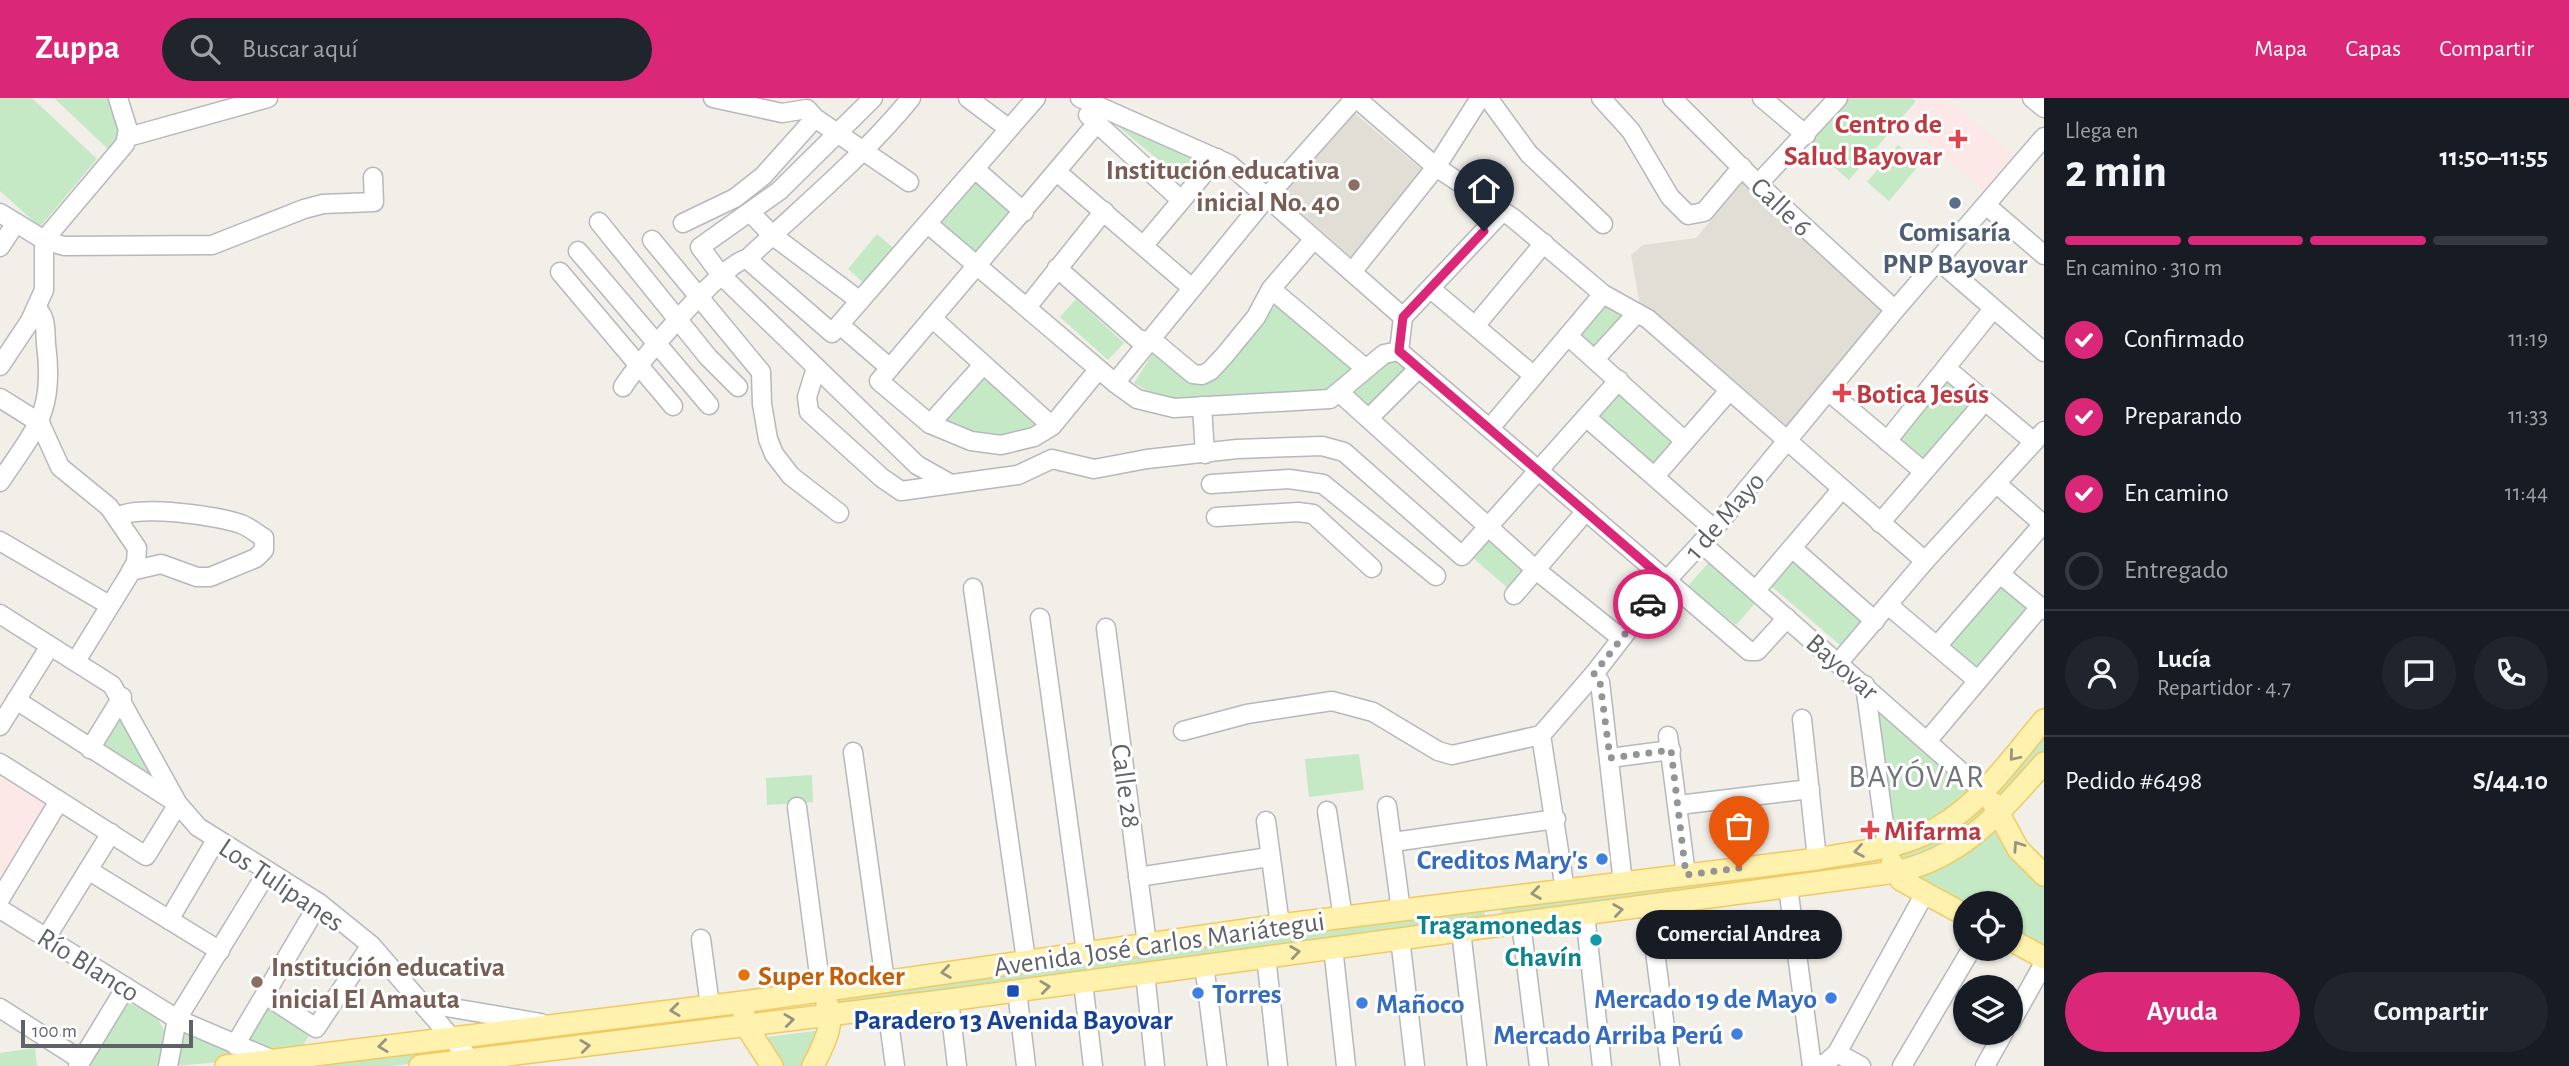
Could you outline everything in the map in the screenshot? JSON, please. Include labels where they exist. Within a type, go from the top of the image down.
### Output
[{"type":"main road","name":"Avenida José Carlos Mariátegui","points":[[226,1066],[280,1062],[743,1002],[1280,925],[1817,859],[1887,846],[1921,836],[1942,826],[1966,809],[2044,720]]},
{"type":"main road","name":"Avenida José Carlos Mariátegui","points":[[420,1066],[542,1061],[746,1026],[1895,872],[1951,852],[1969,841],[2001,812],[2044,763]]},
{"type":"main road","points":[[1983,790],[2001,812],[2018,849],[2044,875]]},
{"type":"main road","points":[[1887,846],[1895,872],[1901,880],[1953,908]]},
{"type":"main road","points":[[1492,899],[1496,926]]},
{"type":"main road","points":[[2023,948],[2044,961]]},
{"type":"main road","points":[[813,1066],[825,1040],[832,1015],[821,990]]},
{"type":"main road","points":[[743,1002],[746,1026],[772,1066]]},
{"type":"street","points":[[0,366],[44,290],[44,240],[122,149],[128,137],[118,98]]},
{"type":"street","points":[[128,137],[268,98]]},
{"type":"street","points":[[713,98],[782,113],[807,109],[815,118],[909,182]]},
{"type":"street","points":[[873,98],[779,191],[701,247],[720,275],[917,465],[949,483]]},
{"type":"street","points":[[747,259],[889,125],[911,98]]},
{"type":"street","points":[[968,98],[1008,128]]},
{"type":"street","points":[[623,387],[657,342],[720,275],[741,259],[747,259],[832,333],[1036,98]]},
{"type":"street","points":[[1115,383],[1267,197],[1356,98],[1436,167],[1544,243],[1603,294],[1648,319],[1925,561]]},
{"type":"street","points":[[1352,272],[1436,167],[1480,98]]},
{"type":"street","points":[[1488,98],[1529,155],[1603,224]]},
{"type":"street","points":[[1601,98],[1631,131],[1670,197],[1688,215],[1697,216],[1704,212],[1742,167]]},
{"type":"street","points":[[1762,98],[1806,135]]},
{"type":"street","points":[[1758,184],[1838,98]]},
{"type":"street","points":[[2032,98],[2044,108]]},
{"type":"street","points":[[1080,99],[1097,124],[1181,200]]},
{"type":"street","points":[[1080,99],[1121,114],[1198,152],[1217,158],[1267,197],[1403,317]]},
{"type":"street","name":"Calle 6","points":[[1679,100],[1758,184],[1895,310]]},
{"type":"street","points":[[683,223],[735,198],[763,176],[815,118]]},
{"type":"street","points":[[1097,124],[879,380],[930,424],[985,444],[1034,437],[1052,426],[1098,370]]},
{"type":"street","name":"1 de Mayo","points":[[1541,735],[1594,674],[1666,581],[1714,529],[1895,310],[2044,137]]},
{"type":"street","points":[[1144,245],[1217,158]]},
{"type":"street","points":[[975,169],[1024,212]]},
{"type":"street","points":[[1057,172],[1192,288]]},
{"type":"street","points":[[0,213],[44,240],[64,246],[212,246],[304,209],[323,204],[374,202],[373,177]]},
{"type":"street","points":[[1987,206],[2044,256]]},
{"type":"street","points":[[1028,306],[1104,211]]},
{"type":"street","points":[[1399,351],[1403,317],[1502,212]]},
{"type":"street","points":[[751,213],[772,235],[860,301]]},
{"type":"street","points":[[599,222],[708,357],[738,387]]},
{"type":"street","points":[[0,247],[16,223]]},
{"type":"street","points":[[928,224],[1028,306],[1098,370],[1137,399],[1155,406],[1317,401],[1340,393],[1384,354],[1399,351]]},
{"type":"street","points":[[1057,268],[1138,339],[1157,344],[1193,374],[1210,371],[1256,317],[1271,289],[1314,239]]},
{"type":"street","points":[[652,240],[761,372],[762,404],[768,439],[775,454],[791,476],[839,513]]},
{"type":"street","points":[[1475,326],[1544,243]]},
{"type":"street","points":[[578,251],[709,405]]},
{"type":"street","points":[[1939,261],[1993,309],[2042,347]]},
{"type":"street","points":[[560,272],[673,406]]},
{"type":"street","points":[[1271,289],[1366,368]]},
{"type":"street","points":[[1430,289],[1534,376]]},
{"type":"street","points":[[1490,428],[1603,294]]},
{"type":"street","points":[[0,482],[40,423],[47,403],[50,372],[44,321],[36,308]]},
{"type":"street","points":[[1887,441],[1993,309]]},
{"type":"street","points":[[1595,359],[1637,313]]},
{"type":"street","points":[[932,318],[1052,426]]},
{"type":"street","points":[[840,325],[890,368]]},
{"type":"street","points":[[1568,336],[1685,441]]},
{"type":"street","points":[[1399,351],[1753,653],[1787,618]]},
{"type":"street","points":[[930,424],[983,365]]},
{"type":"street","points":[[816,368],[807,397],[809,412],[850,446],[874,472],[901,491],[934,489],[949,483],[1018,475],[1052,459],[1094,469],[1237,449],[1334,447],[1462,556],[1619,380]]},
{"type":"street","points":[[1369,418],[1419,368]]},
{"type":"street","points":[[1839,662],[1925,561],[2041,436],[1985,401],[1947,369]]},
{"type":"street","points":[[1655,476],[1729,391]]},
{"type":"street","points":[[1828,391],[1923,471]]},
{"type":"street","points":[[1340,393],[1536,570],[1621,638]]},
{"type":"street","points":[[0,398],[40,423],[60,467],[118,517],[137,548],[131,571],[76,661]]},
{"type":"street","points":[[1880,523],[1985,401]]},
{"type":"street","points":[[1202,406],[1205,454]]},
{"type":"street","points":[[1586,417],[1714,529]]},
{"type":"street","points":[[1210,484],[1289,479],[1323,484],[1436,576]]},
{"type":"street","points":[[1937,646],[2044,525],[1997,484]]},
{"type":"street","points":[[1756,590],[1841,490]]},
{"type":"street","points":[[118,517],[133,511],[206,517],[239,524],[264,538],[264,550],[256,558],[210,577],[197,577],[161,564],[131,571]]},
{"type":"street","points":[[1514,596],[1586,511]]},
{"type":"street","points":[[1216,517],[1298,512],[1313,514],[1372,568]]},
{"type":"street","points":[[0,541],[109,606]]},
{"type":"street","name":"Bayovar","points":[[1701,543],[1983,790]]},
{"type":"street","points":[[1792,548],[1875,621]]},
{"type":"street","points":[[1928,740],[1977,680],[2042,609],[2000,574]]},
{"type":"street","points":[[974,588],[1026,960]]},
{"type":"street","points":[[1888,605],[1977,680]]},
{"type":"street","points":[[0,614],[76,661],[117,691],[90,749]]},
{"type":"street","points":[[1040,618],[1086,952]]},
{"type":"street","name":"Calle 28","points":[[1106,628],[1147,944]]},
{"type":"street","points":[[0,726],[50,646]]},
{"type":"street","points":[[1594,674],[1600,682],[1623,883]]},
{"type":"street","points":[[1865,685],[1887,846]]},
{"type":"street","name":"Los Tulipanes","points":[[117,691],[178,804],[198,827],[319,903],[371,945],[423,1003],[450,1038],[463,1063]]},
{"type":"street","points":[[0,763],[146,856],[178,804],[16,700]]},
{"type":"street","points":[[1183,731],[1247,714],[1332,701],[1373,712],[1438,751],[1452,755],[1541,735],[1565,890]]},
{"type":"street","points":[[1802,719],[1817,859]]},
{"type":"street","points":[[1610,758],[1670,743],[1686,875]]},
{"type":"street","points":[[853,752],[886,981]]},
{"type":"street","points":[[1679,805],[1810,789]]},
{"type":"street","points":[[0,899],[59,801]]},
{"type":"street","points":[[1387,806],[1401,911]]},
{"type":"street","points":[[797,807],[821,990]]},
{"type":"street","points":[[1327,811],[1343,918]]},
{"type":"street","points":[[1393,842],[1556,819]]},
{"type":"street","points":[[1266,821],[1280,925]]},
{"type":"street","points":[[46,938],[111,833]]},
{"type":"street","points":[[169,920],[216,840]]},
{"type":"street","points":[[1138,877],[1269,857]]},
{"type":"street","points":[[88,870],[220,951]]},
{"type":"street","points":[[168,1066],[177,1019],[268,871]]},
{"type":"street","points":[[1788,887],[1812,1066],[1826,1063],[1837,1053],[1925,893]]},
{"type":"street","points":[[235,1045],[267,996],[319,903]]},
{"type":"street","points":[[1649,906],[1670,1066]]},
{"type":"street","name":"Río Blanco","points":[[0,909],[177,1019],[280,1062]]},
{"type":"street","points":[[1585,914],[1602,1066]]},
{"type":"street","points":[[1521,923],[1539,1066]]},
{"type":"street","points":[[1461,931],[1477,1066]]},
{"type":"street","points":[[1400,938],[1415,1066]]},
{"type":"street","points":[[701,939],[710,1006]]},
{"type":"street","points":[[267,996],[316,1028],[371,945]]},
{"type":"street","points":[[1332,947],[1346,1066]]},
{"type":"street","points":[[1266,956],[1278,1066]]},
{"type":"street","points":[[1902,1066],[1964,961]]},
{"type":"street","points":[[2023,999],[2044,961]]},
{"type":"street","points":[[1204,964],[1217,1066]]},
{"type":"street","points":[[1145,973],[1155,1066]]},
{"type":"street","points":[[1083,982],[1093,1066]]},
{"type":"street","points":[[1,1011],[79,1063],[126,987]]},
{"type":"street","points":[[1017,991],[1026,1066]]},
{"type":"street","points":[[949,1000],[957,1066]]},
{"type":"street","points":[[423,1003],[555,1025]]},
{"type":"street","points":[[887,1008],[895,1066]]},
{"type":"street","points":[[825,1040],[829,1066]]},
{"type":"street","points":[[1985,1066],[1997,1045]]},
{"type":"street","points":[[1837,1053],[1861,1066]]},
{"type":"shaded area","name":"Centro de Salud Bayovar","points":[[1921,98],[1947,98],[2013,155],[1984,191],[1902,122]]},
{"type":"shaded area","name":"Institución educativa inicial No. 40","points":[[1352,111],[1427,174],[1356,261],[1281,195]]},
{"type":"shaded area","points":[[1745,179],[1888,310],[1786,428],[1640,306],[1631,255],[1643,245],[1696,238]]},
{"type":"shaded area","points":[[0,772],[51,803],[0,882]]},
{"type":"green space","points":[[0,98],[32,98],[97,159],[40,227],[0,191]]},
{"type":"green space","points":[[54,98],[110,98],[120,138],[109,150]]},
{"type":"green space","points":[[1848,98],[1912,98],[1916,101],[1849,180],[1808,145]]},
{"type":"green space","points":[[1097,109],[1221,160],[1195,190]]},
{"type":"green space","points":[[1898,145],[1920,164],[1889,201],[1867,182]]},
{"type":"green space","points":[[980,178],[1021,212],[983,257],[941,223]]},
{"type":"green space","points":[[877,234],[897,251],[867,286],[848,269]]},
{"type":"green space","points":[[1076,299],[1124,343],[1108,360],[1060,317]]},
{"type":"green space","points":[[1606,301],[1629,316],[1595,356],[1577,336]]},
{"type":"green space","points":[[1278,302],[1357,368],[1332,394],[1181,403],[1154,395],[1134,383],[1157,347],[1197,380],[1230,361]]},
{"type":"green space","points":[[1390,356],[1415,369],[1374,410],[1354,393]]},
{"type":"green space","points":[[982,368],[1047,424],[995,441],[938,426]]},
{"type":"green space","points":[[1947,376],[1979,402],[1921,466],[1893,441]]},
{"type":"green space","points":[[1618,384],[1680,440],[1654,471],[1592,415]]},
{"type":"green space","points":[[1489,539],[1525,569],[1508,588],[1473,558]]},
{"type":"green space","points":[[1795,556],[1865,616],[1840,645],[1770,585]]},
{"type":"green space","points":[[1710,561],[1757,601],[1736,625],[1688,586]]},
{"type":"green space","points":[[2001,578],[2035,605],[1980,672],[1945,643]]},
{"type":"green space","points":[[121,705],[169,792],[94,746]]},
{"type":"green space","points":[[1873,708],[1974,789],[1952,810],[1892,839]]},
{"type":"green space","points":[[2044,733],[2044,755],[2004,803],[1995,792]]},
{"type":"green space","points":[[1359,754],[1364,790],[1309,797],[1305,759]]},
{"type":"green space","points":[[812,775],[813,802],[767,805],[766,778]]},
{"type":"green space","points":[[1987,800],[1996,811],[1966,836],[1898,866],[1896,853],[1938,840]]},
{"type":"green space","points":[[1995,829],[2017,865],[2044,885],[2044,954],[2023,942],[2023,891],[1953,891],[1953,902],[1914,879],[1917,873]]},
{"type":"green space","points":[[1878,855],[1881,868],[1502,920],[1501,908]]},
{"type":"green space","points":[[1484,910],[1486,921],[840,1012],[835,996]]},
{"type":"green space","points":[[126,1001],[156,1017],[167,1034],[162,1066],[84,1066]]},
{"type":"green space","points":[[265,1002],[312,1031],[299,1052],[274,1055],[239,1041]]},
{"type":"green space","points":[[731,1010],[735,1019],[475,1056],[464,1045]]},
{"type":"green space","points":[[822,1030],[805,1066],[777,1066],[768,1037]]},
{"type":"green space","points":[[187,1032],[241,1055],[243,1060],[175,1066],[183,1036]]},
{"type":"green space","points":[[452,1045],[456,1058],[392,1066],[300,1066]]},
{"type":"green space","points":[[35,1048],[37,1066],[0,1066],[0,1053]]},
{"type":"way so far","points":[[1648,604],[1594,674],[1600,682],[1610,758],[1671,750],[1686,875],[1739,868]]},
{"type":"place","name":"Centro de Salud Bayovar","points":[[1958,139]]},
{"type":"place","name":"Institución educativa inicial No. 40","points":[[1354,185]]},
{"type":"place","name":"Comisaría PNP Bayovar","points":[[1955,203]]},
{"type":"place","name":"Botica Jesús","points":[[1842,393]]},
{"type":"place","name":"Mifarma","points":[[1870,830]]},
{"type":"place","name":"Creditos Mary's","points":[[1602,859]]},
{"type":"place","name":"Comercial Andrea","points":[[1739,868]]},
{"type":"place","name":"Tragamonedas Chavín","points":[[1596,940]]},
{"type":"place","name":"Super Rocker","points":[[744,975]]},
{"type":"place","name":"Institución educativa inicial El Amauta","points":[[257,982]]},
{"type":"place","name":"Paradero 13 Avenida Bayovar","points":[[1013,991]]},
{"type":"place","name":"Torres","points":[[1198,993]]},
{"type":"place","name":"Mercado 19 de Mayo","points":[[1831,998]]},
{"type":"place","name":"Mañoco","points":[[1362,1003]]},
{"type":"place","name":"Mercado Arriba Perú","points":[[1737,1034]]},
{"type":"district","name":"BAYÓVAR","points":[[1917,776]]},
{"type":"route","points":[[1484,231],[1403,317],[1399,351],[1666,581],[1648,604]]}]
